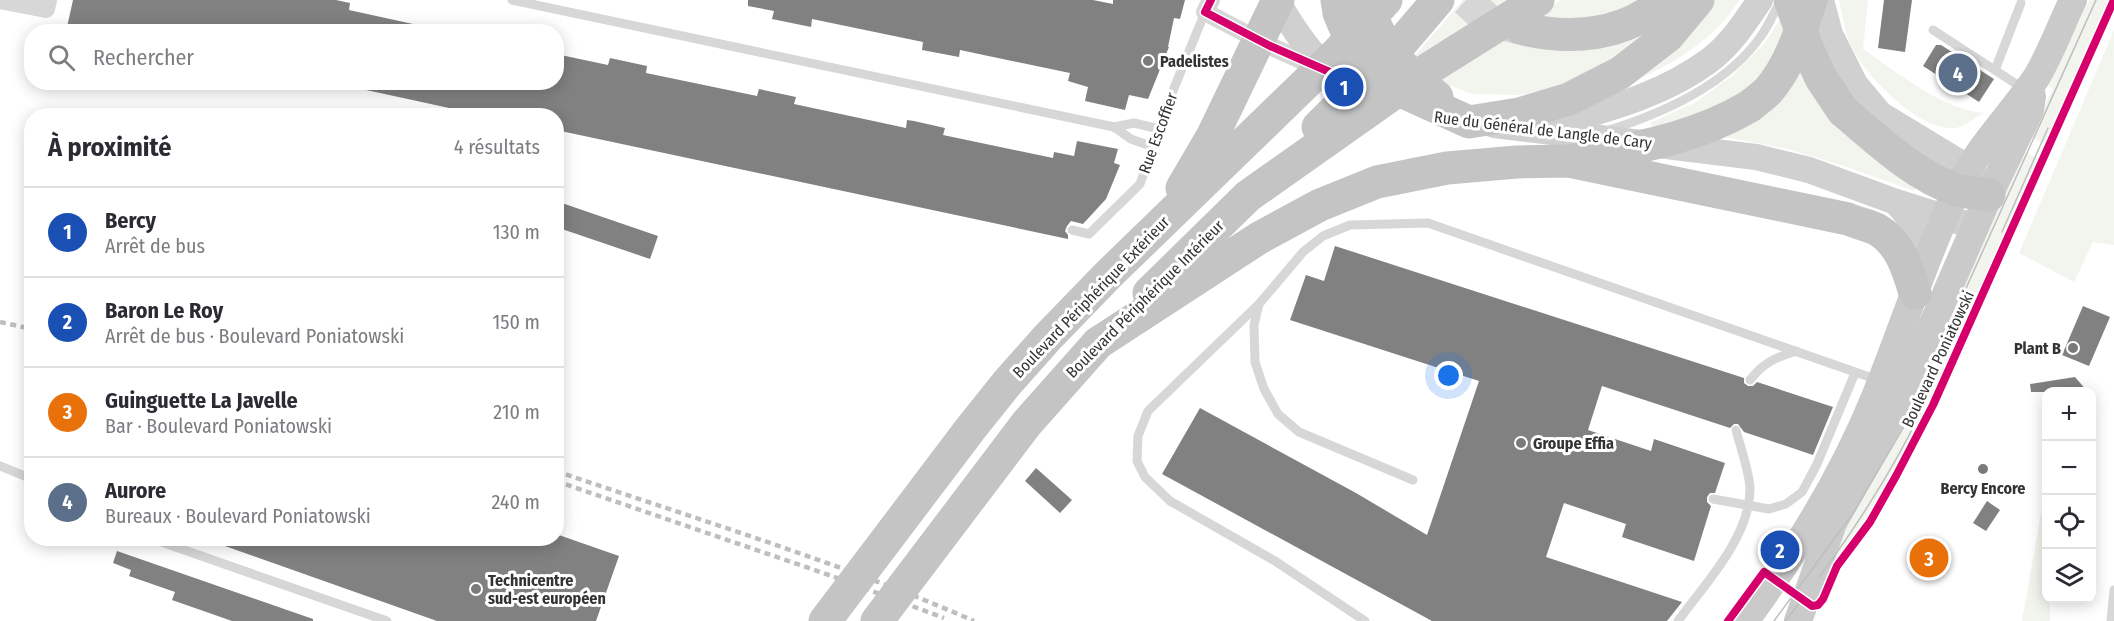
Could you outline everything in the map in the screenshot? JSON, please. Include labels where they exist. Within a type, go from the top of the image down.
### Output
[{"type":"highway","points":[[1160,226],[1213,135],[1278,0]]},
{"type":"highway","points":[[1337,0],[1339,13],[1352,41],[1368,66],[1390,86],[1469,122],[1519,114],[1569,99],[1620,73],[1668,36],[1698,0]]},
{"type":"highway","points":[[1369,0],[1377,26],[1393,54],[1411,76],[1469,122]]},
{"type":"highway","name":"Boulevard Périphérique Extérieur","points":[[825,621],[1007,383],[1070,314],[1338,52],[1386,0]]},
{"type":"highway","name":"Boulevard Périphérique Intérieur","points":[[877,621],[1027,423],[1098,343],[1382,64],[1438,0]]},
{"type":"highway","points":[[1248,196],[1428,69],[1538,0]]},
{"type":"highway","points":[[1520,28],[1543,34],[1574,36],[1611,30],[1635,19],[1665,0]]},
{"type":"highway","points":[[1790,0],[1821,78],[1843,111],[1886,148],[1914,168],[1957,192],[1989,195]]},
{"type":"highway","points":[[1098,343],[1259,238],[1320,205],[1377,182],[1447,168],[1569,160],[1653,146],[1724,122],[1750,106],[1768,91],[1790,54],[1810,0]]},
{"type":"highway","points":[[1569,160],[1810,210],[1877,229],[1893,243],[1904,259],[1915,293]]},
{"type":"main road","points":[[1278,0],[1299,39],[1332,73]]},
{"type":"main road","points":[[1536,130],[1632,102],[1672,84],[1711,60],[1740,30],[1760,0]]},
{"type":"main road","points":[[1821,0],[1830,34],[1855,84],[1880,114],[1957,192]]},
{"type":"main road","name":"Boulevard Poniatowski","points":[[1798,621],[1833,524],[1889,422],[1885,383],[1915,293],[1957,192],[1995,130],[2031,83],[2073,0]]},
{"type":"main road","name":"Rue du Général de Langle de Cary","points":[[1332,73],[1365,93],[1412,113],[1756,157],[1809,170],[1896,202],[1957,192],[1976,227]]},
{"type":"main road","name":"Boulevard Poniatowski","points":[[1745,621],[1769,589],[1825,497],[1885,383],[1976,227],[2030,110],[2031,83]]},
{"type":"main road","name":"Rue du Général de Langle de Cary","points":[[1896,202],[1918,228],[1931,252]]},
{"type":"street","points":[[0,0],[47,4]]},
{"type":"street","name":"Rue du Général de Langle de Cary","points":[[1208,6],[1270,46],[1332,73]]},
{"type":"lane","points":[[512,0],[1114,127],[1134,123],[1159,129]]},
{"type":"lane","points":[[1589,136],[1655,114],[1697,92],[1743,57],[1761,36],[1781,0]]},
{"type":"lane","points":[[1995,70],[2020,3]]},
{"type":"lane","name":"Rue Escoffier","points":[[1072,230],[1089,234],[1140,184],[1159,129],[1208,6]]},
{"type":"lane","points":[[1933,30],[1995,70],[2031,83]]},
{"type":"lane","points":[[1114,127],[1131,139],[1153,147]]},
{"type":"lane","points":[[1365,621],[1275,561],[1170,501],[1145,477],[1137,461],[1138,436],[1148,411],[1259,304],[1303,252],[1323,236],[1350,225],[1428,224],[1885,383],[1817,464],[1802,492],[1786,504],[1769,509],[1713,499]]},
{"type":"lane","points":[[1259,304],[1254,326],[1255,362],[1264,389],[1278,414],[1299,432],[1413,480]]},
{"type":"lane","points":[[1750,380],[1760,368],[1773,359],[1796,351]]},
{"type":"lane","points":[[1678,621],[1733,544],[1745,518],[1750,488],[1736,430]]},
{"type":"lane","points":[[0,466],[24,476]]},
{"type":"lane","points":[[173,546],[387,621]]},
{"type":"lane","points":[[2111,621],[2114,590]]},
{"type":"shaded area","points":[[1463,0],[1512,0],[1413,58]]},
{"type":"shaded area","points":[[1561,0],[1644,0],[1608,18],[1530,21]]},
{"type":"shaded area","points":[[1708,0],[1739,0],[1716,29],[1702,42],[1670,63],[1619,88]]},
{"type":"shaded area","points":[[1839,0],[1868,0],[1863,49],[1905,79],[1936,97],[1952,105],[1984,113],[1959,127],[1943,127],[1929,123],[1902,105],[1878,83],[1856,54],[1846,32]]},
{"type":"shaded area","points":[[2089,0],[2109,0],[2045,144],[2031,137],[2053,88],[2048,86]]},
{"type":"shaded area","points":[[1781,18],[1785,30],[1772,60],[1757,82],[1746,93],[1717,109],[1654,130],[1650,123],[1696,102],[1733,75],[1764,44]]},
{"type":"shaded area","points":[[2114,30],[2114,245],[2093,242],[2074,282],[2019,253]]},
{"type":"shaded area","points":[[1642,32],[1652,37],[1574,82],[1521,95],[1472,94],[1438,81],[1504,38],[1556,48]]},
{"type":"shaded area","points":[[1797,61],[1844,133],[1861,148],[1917,186],[1914,191],[1788,149],[1724,137]]},
{"type":"shaded area","points":[[2024,152],[2039,159],[1943,376],[1888,480],[1857,531],[1822,579]]},
{"type":"shaded area","points":[[2042,508],[2042,603],[2050,603],[2050,621],[2022,621]]},
{"type":"building","points":[[73,0],[336,0],[350,3],[349,10],[413,24],[68,24]]},
{"type":"building","points":[[748,0],[1093,0],[1113,4],[1113,0],[1185,0],[1180,19],[1174,18],[1169,47],[1148,99],[1129,95],[1125,110],[1085,101],[1088,87],[1068,81],[1070,73],[960,50],[959,57],[922,50],[923,42],[812,19],[811,27],[772,19],[774,11],[748,6]]},
{"type":"building","points":[[1884,0],[1912,0],[1905,52],[1878,48]]},
{"type":"building","points":[[1936,45],[1941,45],[1994,79],[1979,102],[1923,66]]},
{"type":"building","points":[[564,56],[608,65],[610,58],[647,66],[646,73],[757,96],[759,89],[796,97],[794,104],[906,128],[907,120],[914,121],[945,128],[943,135],[1053,158],[1054,152],[1074,156],[1077,141],[1118,149],[1114,163],[1120,165],[1106,199],[1083,224],[1071,221],[1067,226],[1065,231],[1068,239],[564,132],[564,108],[449,108],[366,90],[564,90]]},
{"type":"building","points":[[564,204],[658,236],[650,259],[564,230]]},
{"type":"building","name":"Groupe Effia","points":[[1335,246],[1744,378],[1744,383],[1748,386],[1753,386],[1757,382],[1833,407],[1813,455],[1744,432],[1738,424],[1730,428],[1602,386],[1588,430],[1651,451],[1654,439],[1725,463],[1715,493],[1710,493],[1707,497],[1707,502],[1711,506],[1694,561],[1622,537],[1626,524],[1564,503],[1546,557],[1682,602],[1667,621],[1432,621],[1162,474],[1200,408],[1356,493],[1427,535],[1479,381],[1290,320],[1306,275],[1324,281]]},
{"type":"building","points":[[2083,306],[2110,317],[2089,366],[2062,355]]},
{"type":"building","points":[[2075,377],[2084,387],[2042,387],[2042,392],[2031,392],[2030,384]]},
{"type":"building","points":[[1036,468],[1072,500],[1060,513],[1025,481]]},
{"type":"building","points":[[1987,501],[2000,510],[1986,531],[1973,523]]},
{"type":"building","name":"Technicentre sud-est européen","points":[[564,537],[619,556],[596,621],[437,621],[225,546],[564,546]]},
{"type":"building","points":[[117,551],[313,619],[313,621],[232,621],[172,600],[175,592],[129,576],[131,570],[113,563]]},
{"type":"tunnel","points":[[1466,0],[1488,20],[1520,28]]},
{"type":"tram line","points":[[1774,621],[1854,512],[1903,428],[2096,0]]},
{"type":"tram line","points":[[2002,232],[2048,128]]},
{"type":"tram line","points":[[1820,576],[1878,490],[1927,399]]},
{"type":"tram line","points":[[1785,621],[1802,600]]},
{"type":"railway","points":[[0,322],[24,327]]},
{"type":"railway","points":[[564,474],[819,560],[974,621]]},
{"type":"railway","points":[[564,484],[829,575],[944,618]]},
{"type":"cycle path","points":[[1211,0],[1205,12],[1270,46],[1332,73]]},
{"type":"cycle path","points":[[1728,621],[1764,572],[1812,606],[1818,605],[1823,599],[1837,566],[1870,522],[1933,405],[2114,0]]},
{"type":"place","name":"Padelistes","points":[[1148,61]]},
{"type":"place","name":"Aurore","points":[[1958,73]]},
{"type":"place","name":"Bercy","points":[[1344,87]]},
{"type":"place","name":"Plant B","points":[[2073,348]]},
{"type":"place","name":"Groupe Effia","points":[[1521,443]]},
{"type":"place","name":"Bercy Encore","points":[[1983,469]]},
{"type":"place","name":"Baron Le Roy","points":[[1780,550]]},
{"type":"place","name":"Guinguette La Javelle","points":[[1929,558]]},
{"type":"place","name":"Technicentre sud-est européen","points":[[476,589]]}]
